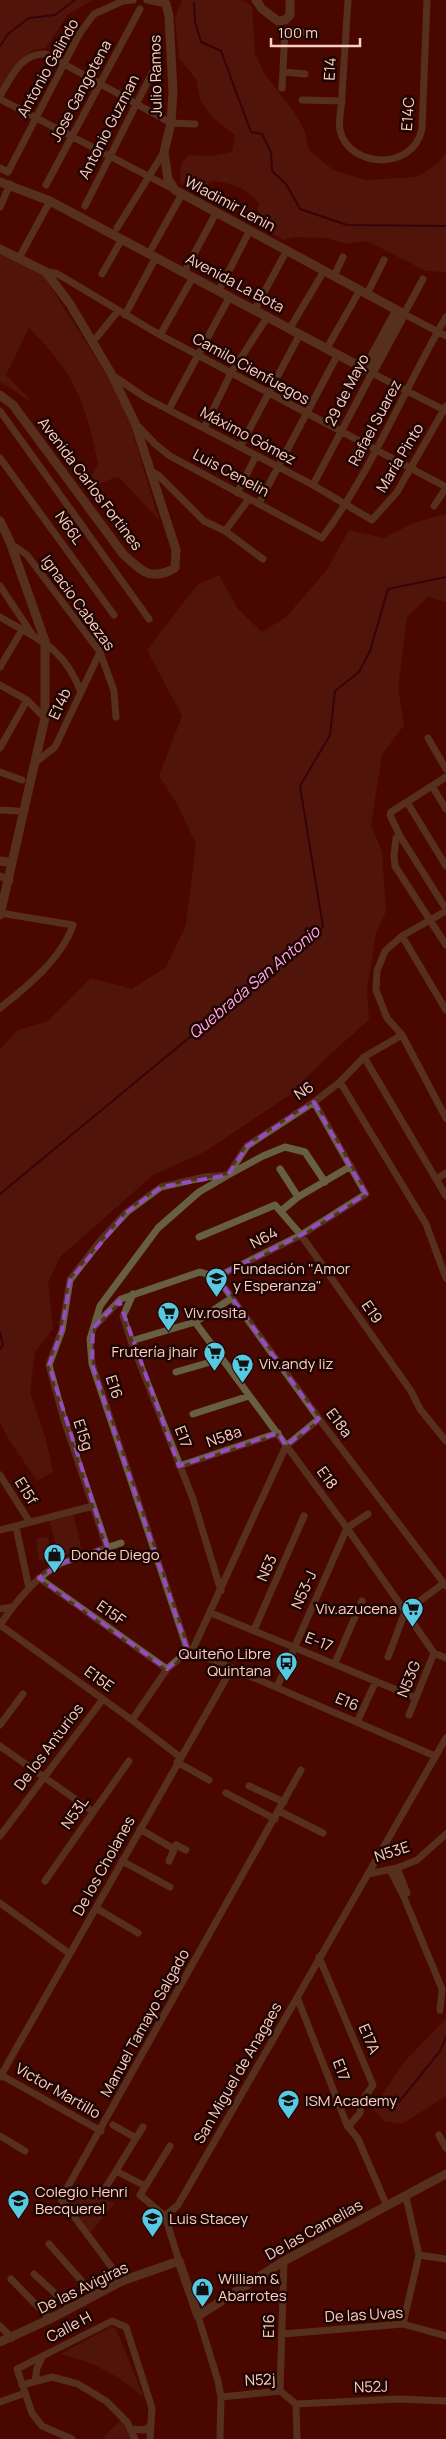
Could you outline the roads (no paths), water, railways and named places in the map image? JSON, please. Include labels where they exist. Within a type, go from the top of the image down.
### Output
[{"type":"street","name":"Antonio Galindo","points":[[0,168],[8,172],[80,33],[94,14],[123,1],[133,0]]},
{"type":"street","points":[[147,0],[164,2]]},
{"type":"street","points":[[256,0],[278,21],[284,20]]},
{"type":"street","points":[[282,88],[284,72],[284,20],[291,10],[290,0]]},
{"type":"street","name":"E14","points":[[345,138],[340,130],[348,0]]},
{"type":"street","name":"E14C","points":[[345,138],[352,149],[366,157],[384,160],[403,156],[419,142],[422,130],[427,0]]},
{"type":"street","name":"Julio Ramos","points":[[117,228],[164,152],[171,123],[173,91],[164,2]]},
{"type":"street","name":"Jose Gangotena","points":[[46,185],[140,9]]},
{"type":"street","points":[[285,31],[311,33]]},
{"type":"street","points":[[0,98],[20,64],[36,55],[46,54],[171,123],[195,124]]},
{"type":"street","name":"Antonio Guzman","points":[[85,206],[158,61]]},
{"type":"street","points":[[284,72],[305,74]]},
{"type":"street","name":"Wladimir Lenin","points":[[0,98],[109,158],[178,192],[363,292],[403,311],[446,336]]},
{"type":"street","points":[[302,100],[342,101]]},
{"type":"street","name":"Julio Ramos","points":[[164,152],[168,178],[178,192]]},
{"type":"street","points":[[0,182],[10,184],[0,207]]},
{"type":"street","name":"Avenida La Bota","points":[[10,184],[50,201],[368,371],[445,409]]},
{"type":"street","points":[[152,248],[178,192]]},
{"type":"street","points":[[19,258],[50,201]]},
{"type":"street","points":[[187,267],[216,213]]},
{"type":"street","points":[[219,290],[250,230]]},
{"type":"street","points":[[102,274],[122,239]]},
{"type":"street","name":"Avenida Carlos Fortines","points":[[0,249],[46,272],[70,304],[112,375],[135,423],[176,550],[175,568],[162,576],[144,573],[123,554],[13,405],[0,395]]},
{"type":"street","points":[[255,309],[287,250]]},
{"type":"street","points":[[125,315],[156,257]]},
{"type":"street","points":[[334,276],[343,257]]},
{"type":"street","points":[[327,348],[384,260]]},
{"type":"street","points":[[290,328],[324,271]]},
{"type":"street","name":"Camilo Cienfuegos","points":[[46,272],[56,273],[160,335],[446,488]]},
{"type":"street","points":[[160,335],[192,277]]},
{"type":"street","name":"29 de Mayo","points":[[313,485],[341,433],[368,371],[423,279]]},
{"type":"street","points":[[169,409],[230,296]]},
{"type":"street","points":[[97,337],[118,311]]},
{"type":"street","points":[[204,428],[231,373],[268,316]]},
{"type":"street","name":"Rafael Suarez","points":[[322,538],[346,504],[376,451],[446,317]]},
{"type":"street","points":[[240,447],[300,334]]},
{"type":"street","points":[[258,503],[338,354]]},
{"type":"street","name":"Máximo Gómez","points":[[112,375],[146,398],[313,485],[372,520]]},
{"type":"street","name":"María Pinto","points":[[372,520],[389,504],[445,409]]},
{"type":"street","points":[[0,411],[149,619]]},
{"type":"street","name":"Luis Cenelin","points":[[135,423],[155,444],[170,456],[322,538]]},
{"type":"street","points":[[237,493],[256,456]]},
{"type":"street","name":"N66L","points":[[0,458],[114,615]]},
{"type":"street","points":[[150,471],[158,475],[204,521],[225,531],[263,559]]},
{"type":"street","points":[[434,506],[446,488]]},
{"type":"street","points":[[225,531],[249,499]]},
{"type":"street","points":[[0,522],[10,542],[44,641],[45,718],[12,864],[10,881],[0,914],[73,925],[69,936],[48,963],[0,1008]]},
{"type":"street","name":"Ignacio Cabezas","points":[[10,542],[27,555],[100,652],[114,690],[116,717]]},
{"type":"street","points":[[0,586],[33,635]]},
{"type":"street","points":[[0,618],[44,641],[67,666],[81,692]]},
{"type":"street","points":[[0,667],[22,630]]},
{"type":"street","name":"E14b","points":[[36,762],[55,747],[100,652]]},
{"type":"street","points":[[0,685],[27,700],[45,718]]},
{"type":"street","points":[[0,748],[27,700]]},
{"type":"street","points":[[428,738],[446,770]]},
{"type":"street","points":[[0,772],[22,780]]},
{"type":"street","points":[[446,777],[391,812],[390,815],[400,836],[446,910],[402,936],[385,950],[377,971],[376,990],[387,1018],[402,1035],[446,1118]]},
{"type":"street","points":[[432,786],[446,809]]},
{"type":"street","points":[[407,802],[446,866]]},
{"type":"street","points":[[0,810],[17,811]]},
{"type":"street","points":[[400,836],[396,838],[394,861],[446,945]]},
{"type":"street","points":[[0,861],[12,864]]},
{"type":"street","points":[[0,876],[10,881]]},
{"type":"street","points":[[402,936],[446,1010]]},
{"type":"street","name":"N6","points":[[228,1175],[247,1146],[314,1102],[340,1082],[364,1057],[402,1035]]},
{"type":"street","points":[[364,1057],[446,1196]]},
{"type":"street","points":[[340,1082],[426,1224],[446,1278]]},
{"type":"street","points":[[281,1211],[298,1197],[351,1166],[314,1102]]},
{"type":"street","name":"E16","points":[[325,1182],[306,1152],[290,1148],[276,1150],[199,1192],[158,1228],[100,1306],[90,1339],[92,1364],[190,1651],[435,1756]]},
{"type":"street","name":"N64","points":[[217,1277],[301,1235],[366,1194],[351,1166]]},
{"type":"street","points":[[280,1169],[298,1197]]},
{"type":"street","points":[[436,1179],[446,1173]]},
{"type":"street","name":"E15g","points":[[106,1548],[65,1423],[49,1365],[62,1330],[70,1280],[101,1240],[127,1212],[161,1187],[205,1177],[228,1175]]},
{"type":"street","name":"E19","points":[[199,1237],[275,1205],[301,1235],[411,1391],[420,1409],[446,1440]]},
{"type":"street","points":[[93,1328],[121,1299],[133,1294],[200,1272],[217,1277]]},
{"type":"street","name":"E18a","points":[[217,1277],[319,1419],[445,1585]]},
{"type":"street","name":"E17","points":[[133,1294],[124,1316],[131,1341],[192,1499],[221,1591]]},
{"type":"street","points":[[131,1341],[195,1322],[232,1298]]},
{"type":"street","name":"E18","points":[[195,1322],[347,1528],[434,1654]]},
{"type":"street","points":[[176,1372],[221,1358]]},
{"type":"street","points":[[193,1414],[249,1396]]},
{"type":"street","points":[[132,1720],[167,1670],[190,1651],[211,1613],[286,1446],[319,1419]]},
{"type":"street","name":"N58a","points":[[180,1466],[278,1433]]},
{"type":"street","name":"E15f","points":[[0,1475],[29,1521]]},
{"type":"street","points":[[0,1530],[93,1506]]},
{"type":"street","points":[[347,1528],[368,1514]]},
{"type":"street","name":"N53","points":[[254,1630],[304,1516]]},
{"type":"street","points":[[16,1527],[29,1588]]},
{"type":"street","name":"N53-J","points":[[276,1687],[347,1528]]},
{"type":"street","points":[[0,1625],[12,1607],[29,1588],[39,1578],[61,1563],[121,1543]]},
{"type":"street","name":"E15F","points":[[39,1578],[167,1670]]},
{"type":"street","points":[[388,1657],[406,1612],[445,1585]]},
{"type":"street","points":[[335,1663],[362,1600]]},
{"type":"street","points":[[0,1609],[12,1607]]},
{"type":"street","name":"E-17","points":[[211,1613],[416,1698]]},
{"type":"street","name":"E15E","points":[[0,1625],[132,1720],[179,1760],[209,1780]]},
{"type":"street","points":[[434,1654],[446,1658]]},
{"type":"street","name":"N53G","points":[[409,1715],[434,1654]]},
{"type":"street","name":"De los Cholanes","points":[[1,2076],[232,1668]]},
{"type":"street","points":[[357,1722],[376,1681]]},
{"type":"street","points":[[0,1725],[23,1694]]},
{"type":"street","name":"De los Anturios","points":[[0,1836],[103,1699]]},
{"type":"street","name":"San Miguel de Anagaes","points":[[165,2216],[178,2205],[446,1738]]},
{"type":"street","points":[[0,1746],[92,1811]]},
{"type":"street","name":"N53L","points":[[45,1881],[92,1811],[129,1761]]},
{"type":"street","name":"Manuel Tamayo Salgado","points":[[122,2281],[61,2199],[101,2131],[301,1770]]},
{"type":"street","points":[[249,1786],[284,1802]]},
{"type":"street","points":[[226,1793],[275,1819]]},
{"type":"street","points":[[279,1811],[323,1833]]},
{"type":"street","points":[[439,1841],[446,1828]]},
{"type":"street","points":[[140,1829],[174,1849]]},
{"type":"street","name":"N53E","points":[[368,1874],[394,1869],[417,1860],[446,1834]]},
{"type":"street","points":[[168,1861],[176,1845],[186,1850]]},
{"type":"street","points":[[122,1860],[170,1887]]},
{"type":"street","points":[[394,1869],[446,1990]]},
{"type":"street","points":[[394,1869],[442,1989],[440,2010]]},
{"type":"street","points":[[0,1903],[70,1954]]},
{"type":"street","points":[[96,1908],[138,1933]]},
{"type":"street","name":"E17A","points":[[319,1957],[373,2085],[362,2100],[360,2114],[348,2127]]},
{"type":"street","name":"E17","points":[[297,1997],[348,2127],[358,2139],[387,2206]]},
{"type":"street","name":"Victor Martillo","points":[[1,2076],[101,2131]]},
{"type":"street","points":[[113,2125],[136,2138]]},
{"type":"street","points":[[106,2187],[143,2127]]},
{"type":"street","points":[[439,2135],[446,2148]]},
{"type":"street","points":[[0,2136],[25,2152]]},
{"type":"street","points":[[170,2146],[140,2193],[141,2197],[165,2216],[198,2316],[221,2397],[220,2439]]},
{"type":"street","points":[[116,2171],[145,2186]]},
{"type":"street","name":"De las Camelias","points":[[198,2316],[284,2261],[446,2174]]},
{"type":"street","points":[[403,2324],[419,2255],[406,2197]]},
{"type":"street","points":[[49,2244],[95,2296]]},
{"type":"street","points":[[419,2255],[446,2259]]},
{"type":"street","name":"De las Avigiras","points":[[0,2342],[50,2319],[122,2281],[179,2261]]},
{"type":"street","name":"E16","points":[[280,2390],[284,2261]]},
{"type":"street","points":[[34,2274],[71,2308]]},
{"type":"street","points":[[11,2279],[50,2319]]},
{"type":"street","name":"Calle H","points":[[22,2385],[17,2368],[108,2322],[120,2322],[126,2327],[152,2408],[150,2439]]},
{"type":"street","name":"De las Uvas","points":[[283,2334],[403,2324],[446,2336]]},
{"type":"street","points":[[0,2326],[12,2338]]},
{"type":"street","points":[[35,2381],[37,2368],[43,2356]]},
{"type":"street","points":[[72,2439],[42,2426],[32,2412],[22,2385],[52,2377],[78,2384],[106,2401],[127,2422],[135,2439]]},
{"type":"street","name":"N52j","points":[[221,2397],[280,2390],[296,2404]]},
{"type":"street","points":[[0,2402],[24,2393]]},
{"type":"street","name":"N52J","points":[[296,2404],[399,2399],[446,2401]]},
{"type":"street","points":[[296,2404],[297,2439]]},
{"type":"street","points":[[130,2429],[145,2430],[151,2424]]},
{"type":"waterway","points":[[0,46],[8,34],[29,18],[55,15],[75,0]]},
{"type":"waterway","points":[[194,3],[195,22],[201,42],[221,51],[251,132],[262,134],[271,152],[272,171],[286,184],[300,209],[347,225],[446,226]]},
{"type":"waterway","name":"Quebrada San Antonio","points":[[0,1194],[323,927],[300,786],[330,735],[335,691],[359,672],[370,651],[388,589],[446,577]]},
{"type":"waterway","name":"Quebrada San Antonio","points":[[0,1333],[3,1345],[0,1349]]},
{"type":"waterway","points":[[399,2102],[440,2051],[446,2037]]},
{"type":"place","name":"Fundación \"Amor y Esperanza\"","points":[[217,1297]]},
{"type":"place","name":"Viv.rosita","points":[[168,1332]]},
{"type":"place","name":"Frutería jhair","points":[[214,1371]]},
{"type":"place","name":"Viv.andy liz","points":[[243,1383]]},
{"type":"place","name":"Donde Diego","points":[[55,1574]]},
{"type":"place","name":"Viv.azucena","points":[[413,1628]]},
{"type":"place","name":"Quiteño Libre Quintana","points":[[287,1682]]},
{"type":"place","name":"ISM Academy","points":[[289,2120]]},
{"type":"place","name":"Colegio Henri Becquerel","points":[[19,2220]]},
{"type":"place","name":"Luis Stacey","points":[[153,2238]]},
{"type":"place","name":"William & Abarrotes","points":[[202,2307]]}]
